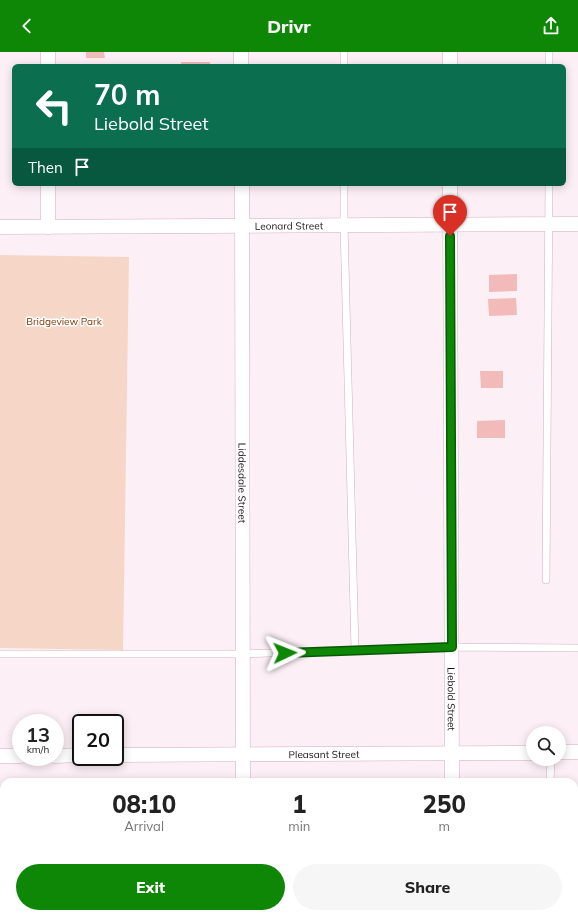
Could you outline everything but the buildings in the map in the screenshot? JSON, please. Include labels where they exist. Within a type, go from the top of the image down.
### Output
[{"type":"street","points":[[48,52],[48,64]]},
{"type":"street","points":[[241,52],[241,64]]},
{"type":"street","points":[[450,52],[450,64]]},
{"type":"street","points":[[48,186],[48,227]]},
{"type":"street","name":"Liddesdale Street","points":[[242,186],[243,778]]},
{"type":"street","name":"Liebold Street","points":[[450,186],[452,778]]},
{"type":"street","name":"Leonard Street","points":[[0,227],[578,224]]},
{"type":"street","points":[[566,752],[578,752]]},
{"type":"street","name":"Pleasant Street","points":[[124,755],[526,753]]},
{"type":"street","points":[[0,756],[12,756]]},
{"type":"lane","points":[[344,52],[344,64]]},
{"type":"lane","points":[[549,52],[549,64]]},
{"type":"lane","points":[[344,186],[355,650]]},
{"type":"lane","points":[[546,580],[549,186]]},
{"type":"lane","points":[[0,654],[242,654],[452,647],[578,648]]},
{"type":"lane","points":[[550,778],[551,766]]},
{"type":"green space","name":"Bridgeview Park","points":[[0,255],[129,257],[123,650],[0,648]]},
{"type":"route","points":[[285,653],[452,647],[450,236]]}]
